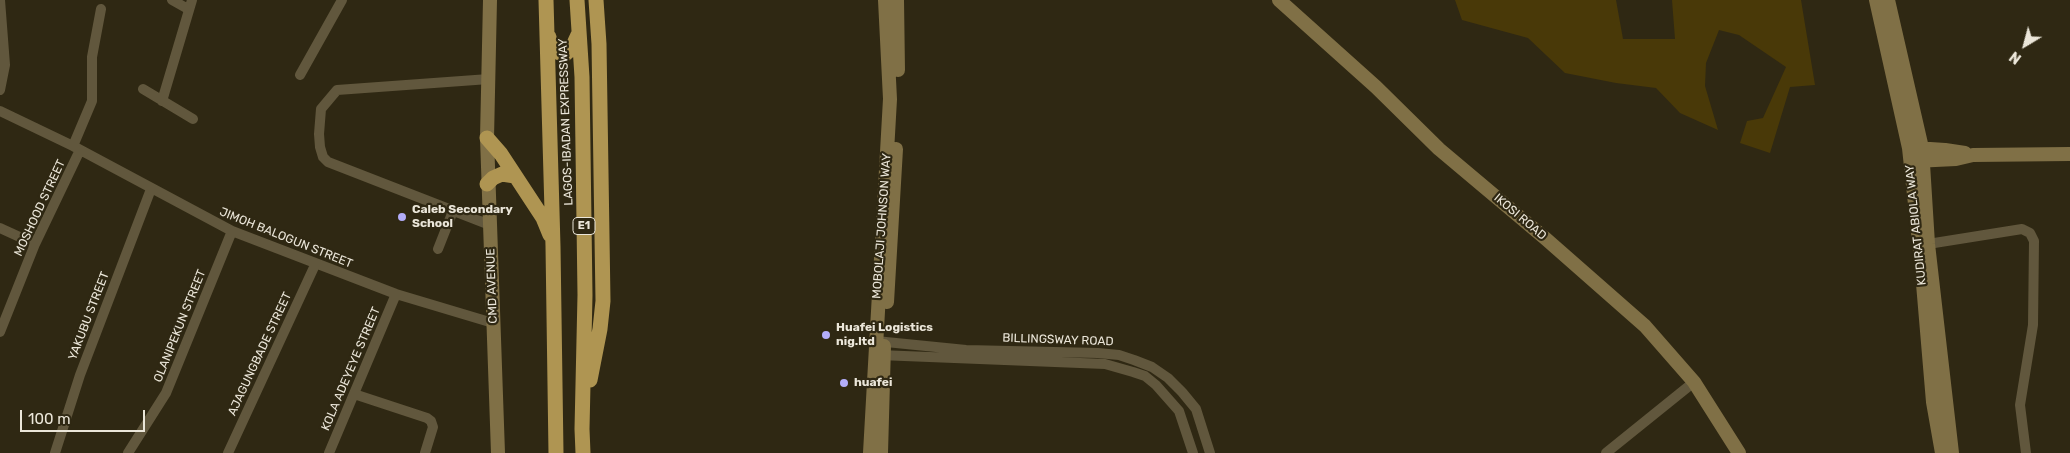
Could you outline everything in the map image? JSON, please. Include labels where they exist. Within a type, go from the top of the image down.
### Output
[{"type":"highway","name":"LAGOS-IBADAN EXPRESSWAY","points":[[546,0],[553,246],[556,453]]},
{"type":"highway","name":"LAGOS-IBADAN EXPRESSWAY","points":[[578,0],[578,35],[582,77],[585,294],[583,453]]},
{"type":"highway","points":[[555,410],[583,401],[593,366],[603,301],[599,44],[596,0]]},
{"type":"highway","points":[[546,23],[550,46],[560,54],[564,55],[569,52],[578,35]]},
{"type":"highway","points":[[487,138],[502,154],[543,218],[549,230],[553,246]]},
{"type":"highway","points":[[488,184],[492,178],[502,174],[515,176]]},
{"type":"street","points":[[0,0],[5,65],[0,90]]},
{"type":"street","points":[[162,101],[190,5],[172,0]]},
{"type":"street","points":[[300,75],[342,0]]},
{"type":"street","name":"CMD AVENUE","points":[[490,0],[487,138],[498,453]]},
{"type":"street","name":"MOBOLAJI JOHNSON WAY","points":[[881,453],[879,348],[890,99],[885,0]]},
{"type":"street","name":"MOBOLAJI JOHNSON WAY","points":[[870,453],[899,93],[897,0]]},
{"type":"street","name":"IKOSI ROAD","points":[[1279,0],[1376,87],[1439,149],[1645,326],[1694,382],[1738,453]]},
{"type":"street","name":"KUDIRAT ABIOLA WAY","points":[[1876,0],[1916,154],[1921,260],[1933,402],[1942,453]]},
{"type":"street","name":"KUDIRAT ABIOLA WAY","points":[[1888,0],[1916,154],[1952,453]]},
{"type":"street","name":"MOSHOOD STREET","points":[[0,332],[76,148],[92,101],[92,57],[101,9]]},
{"type":"street","points":[[489,80],[337,90],[321,109],[320,147],[323,156],[328,162],[490,225]]},
{"type":"street","points":[[143,89],[193,119]]},
{"type":"street","name":"JIMOH BALOGUN STREET","points":[[0,111],[76,148],[232,231],[315,265],[396,294],[493,323]]},
{"type":"street","points":[[1916,154],[1956,159],[1973,155],[2067,155]]},
{"type":"street","name":"YAKUBU STREET","points":[[55,453],[80,376],[151,189]]},
{"type":"street","points":[[438,249],[453,211]]},
{"type":"street","points":[[0,228],[36,244]]},
{"type":"street","points":[[1928,244],[2022,229],[2030,233],[2034,241],[2033,325],[2020,405],[2026,453]]},
{"type":"street","name":"OLANIPEKUN STREET","points":[[128,453],[166,393],[232,231]]},
{"type":"street","name":"AJAGUNGBADE STREET","points":[[228,453],[315,265]]},
{"type":"street","name":"KOLA ADEYEYE STREET","points":[[329,453],[396,294]]},
{"type":"street","name":"BILLINGSWAY ROAD","points":[[879,348],[1105,364],[1145,376],[1156,385],[1179,411],[1193,453]]},
{"type":"street","name":"BILLINGSWAY ROAD","points":[[879,348],[1119,355],[1152,367],[1182,392],[1196,410],[1210,453]]},
{"type":"street","points":[[1606,453],[1694,382]]},
{"type":"street","points":[[354,394],[427,418],[431,421],[434,427],[425,453]]},
{"type":"shaded area","points":[[1455,0],[1616,0],[1623,39],[1675,39],[1672,0],[1801,0],[1815,85],[1790,87],[1770,153],[1740,143],[1747,121],[1763,118],[1786,67],[1739,35],[1719,30],[1706,63],[1705,86],[1718,130],[1680,113],[1656,88],[1616,83],[1565,73],[1528,38],[1462,20]]},
{"type":"place","name":"Caleb Secondary School","points":[[402,217]]},
{"type":"place","name":"Huafei Logistics nig.ltd","points":[[826,335]]},
{"type":"place","name":"huafei","points":[[844,383]]}]
